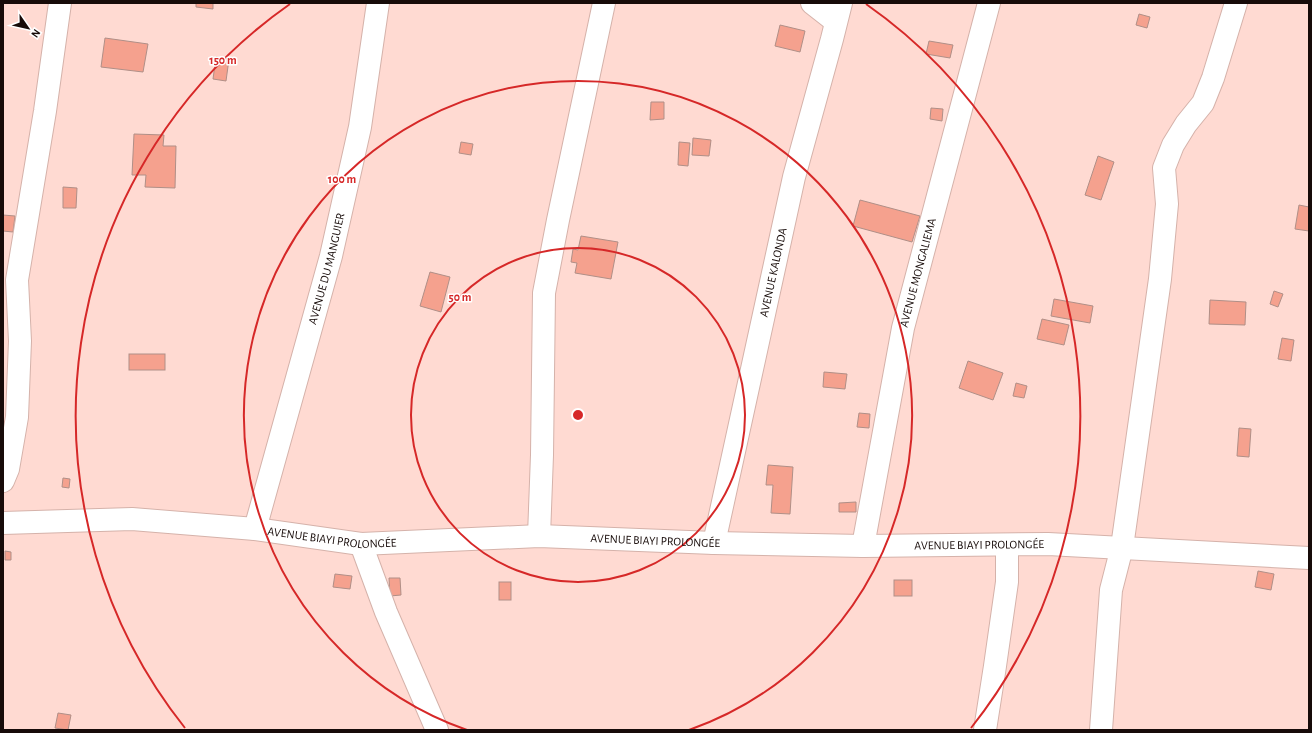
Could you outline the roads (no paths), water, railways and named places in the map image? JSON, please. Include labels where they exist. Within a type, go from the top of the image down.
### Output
[{"type":"street","points":[[3,481],[8,469],[17,417],[20,341],[16,280],[45,111],[60,3]]},
{"type":"street","name":"AVENUE DU MANGUIER","points":[[255,529],[331,256],[360,127],[378,3]]},
{"type":"street","points":[[539,536],[542,455],[544,293],[559,212],[604,3]]},
{"type":"street","points":[[812,3],[838,12]]},
{"type":"street","name":"AVENUE MONGALIEMA","points":[[863,546],[903,328],[989,3]]},
{"type":"street","points":[[1101,730],[1111,590],[1122,548],[1160,279],[1167,204],[1164,168],[1173,145],[1186,124],[1203,103],[1213,78],[1236,3]]},
{"type":"street","name":"AVENUE KALONDA","points":[[714,543],[794,178],[832,40],[838,12]]},
{"type":"street","name":"AVENUE BIAYI PROLONGÉE","points":[[3,523],[132,519],[255,529],[361,544],[539,536],[714,543],[863,546],[1048,544],[1309,558]]},
{"type":"street","points":[[361,544],[386,612],[437,730]]},
{"type":"street","points":[[985,730],[996,666],[1007,582],[1007,545]]}]
